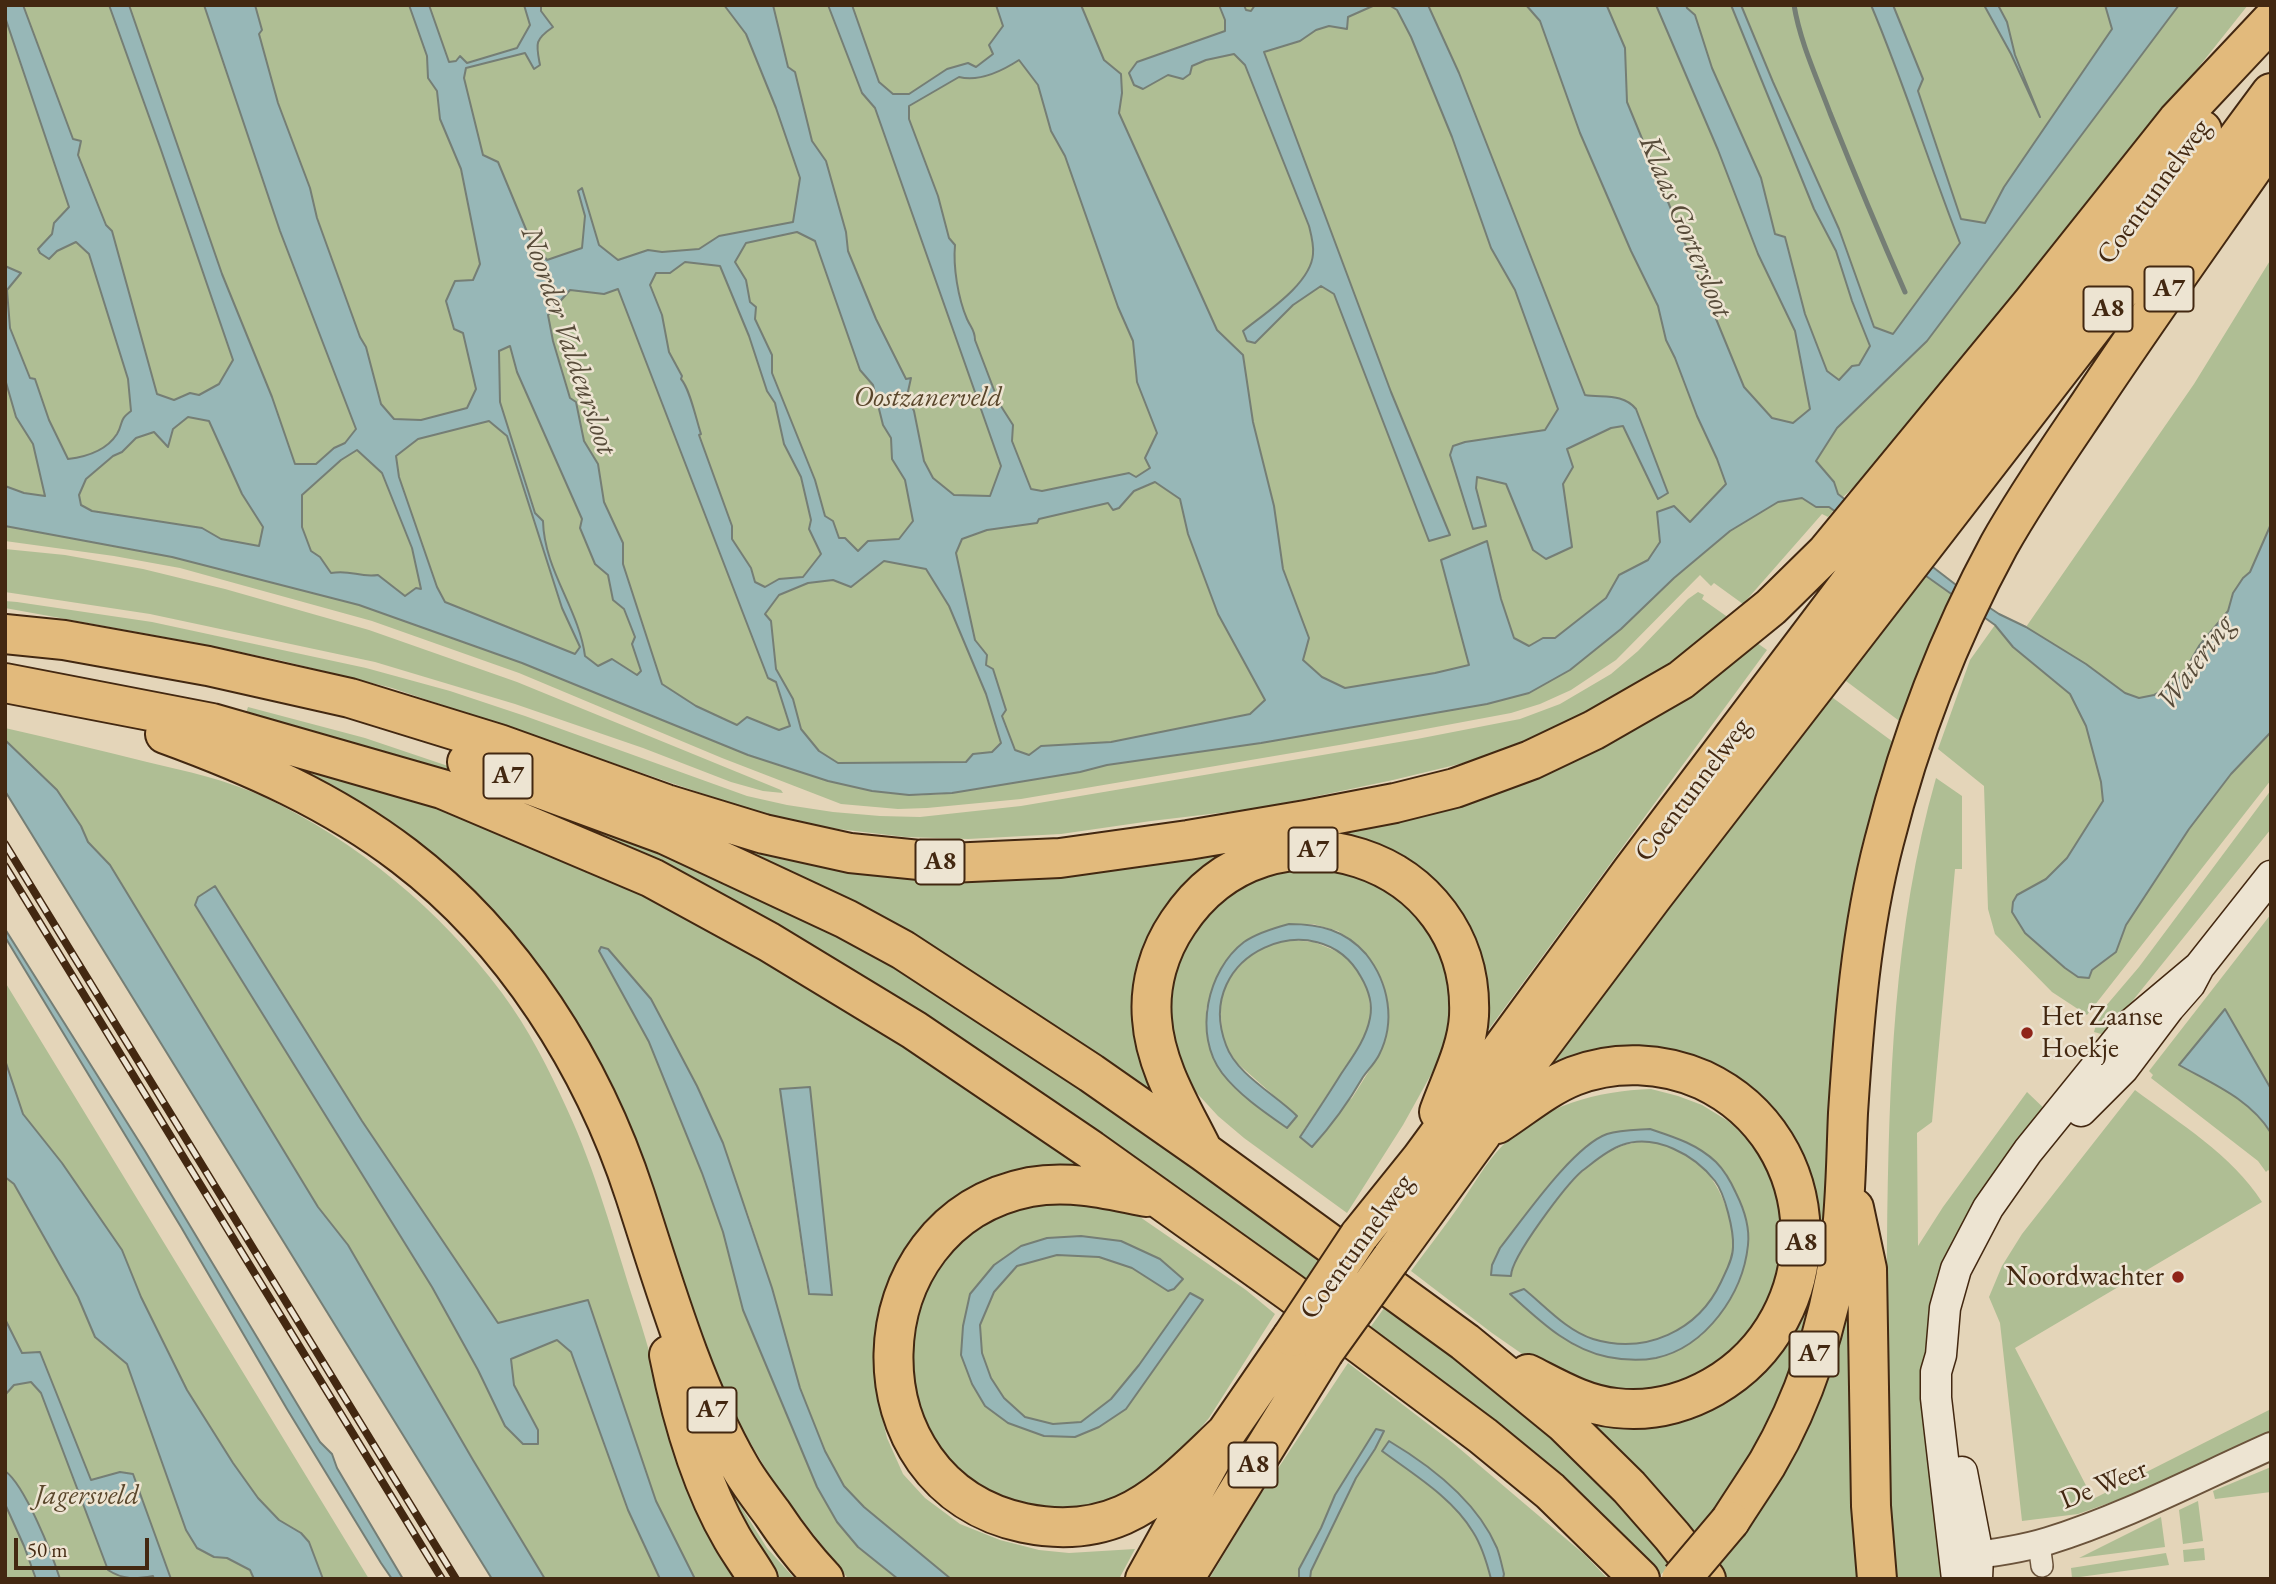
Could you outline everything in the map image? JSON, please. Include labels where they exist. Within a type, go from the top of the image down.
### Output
[{"type":"highway","name":"A8","points":[[5,634],[64,640],[208,666],[350,698],[499,744],[667,804],[764,834],[850,853],[949,863],[1060,858],[1306,820],[1455,788],[1531,760],[1594,730],[1681,680],[1772,607],[1826,553],[1913,503],[2177,121],[2271,22]]},
{"type":"highway","name":"Coentunnelweg","points":[[1145,1579],[1226,1433],[1390,1260],[1481,1135],[1530,1060],[1637,917],[1867,590],[1913,503],[2197,193],[2271,93]]},
{"type":"highway","name":"A7","points":[[1681,1579],[1730,1521],[1768,1462],[1804,1384],[1823,1327],[1840,1249],[1851,1068],[1864,940],[1883,845],[1908,757],[1930,693],[1985,571],[2034,486],[2271,142]]},
{"type":"highway","name":"Coentunnelweg","points":[[1184,1579],[1308,1345],[1359,1236],[1421,1159],[1632,871],[1867,590]]},
{"type":"highway","name":"A7","points":[[5,651],[65,659],[135,673],[289,708],[418,745],[666,835],[780,887],[903,950],[1091,1073],[1465,1342],[1564,1423],[1629,1487],[1706,1579]]},
{"type":"highway","name":"A7","points":[[5,683],[212,723],[442,789],[652,878],[769,942],[914,1030],[1091,1150],[1290,1292],[1483,1436],[1550,1491],[1640,1579]]},
{"type":"highway","name":"A7","points":[[62,695],[90,710],[215,752],[325,804],[405,857],[452,898],[502,951],[560,1031],[588,1082],[635,1193],[697,1375],[716,1421],[741,1468],[802,1557],[824,1579]]},
{"type":"highway","name":"A7","points":[[1204,1152],[1168,1080],[1155,1041],[1151,1002],[1165,945],[1189,907],[1223,876],[1270,854],[1322,850],[1371,862],[1416,890],[1450,934],[1465,975],[1469,1017],[1465,1043],[1421,1159]]},
{"type":"highway","name":"A8","points":[[1465,1342],[1563,1392],[1589,1402],[1634,1409],[1675,1404],[1734,1374],[1769,1338],[1792,1292],[1801,1239],[1801,1223],[1794,1188],[1769,1137],[1757,1122],[1728,1096],[1712,1085],[1678,1070],[1626,1065],[1573,1077],[1550,1089],[1481,1135]]},
{"type":"highway","name":"A7","points":[[1845,1169],[1867,1269],[1871,1506],[1877,1579]]},
{"type":"highway","name":"A8","points":[[1159,1199],[1083,1185],[1050,1185],[998,1197],[965,1214],[926,1252],[906,1287],[899,1307],[893,1345],[894,1385],[898,1402],[904,1421],[922,1454],[951,1486],[973,1502],[1001,1516],[1046,1527],[1082,1527],[1125,1514],[1165,1489],[1226,1433]]},
{"type":"highway","name":"A7","points":[[642,1218],[684,1418],[717,1510],[758,1579]]},
{"type":"main road","points":[[1966,1567],[1946,1372],[1941,1354],[1945,1308],[1956,1269],[1988,1208],[2028,1151],[2114,1062],[2130,1025],[2199,967],[2271,876]]},
{"type":"street","name":"De Weer","points":[[1966,1567],[2041,1555],[2124,1512],[2271,1446]]},
{"type":"green space","name":"Oostzanerveld","points":[[5,5],[2175,5],[1985,264],[2179,5],[2248,5],[2016,297],[1860,481],[1840,497],[1842,500],[1828,517],[1822,514],[1743,604],[1714,583],[1711,586],[1700,575],[1616,660],[1571,690],[1511,713],[1021,799],[898,809],[841,804],[722,758],[519,673],[372,621],[180,568],[5,541]],"holes":[[[1741,523],[1698,557],[1607,640],[1559,676],[1532,690],[1503,700],[1471,705]],[[790,768],[967,790],[945,794],[900,794],[855,787]]]},
{"type":"green space","points":[[2271,259],[2271,524],[2250,572],[2233,593],[2228,611],[2199,646],[2177,681],[2154,695],[2139,698],[2125,693],[2086,664],[2026,627],[2194,384]]},
{"type":"green space","points":[[5,549],[65,555],[143,569],[369,630],[517,682],[783,793],[763,791],[731,782],[515,704],[375,662],[150,614],[5,592]]},
{"type":"green space","points":[[1926,575],[1956,597],[1906,726],[1842,678]]},
{"type":"green space","points":[[1698,592],[1704,595],[1702,599],[1729,618],[1681,655],[1602,707],[1547,733],[1480,759],[1261,808],[1061,834],[968,839],[905,837],[822,827],[751,810],[392,688],[192,642],[5,608],[5,601],[17,602],[152,622],[366,668],[450,691],[525,716],[747,796],[833,812],[920,817],[1021,806],[1520,719],[1560,704],[1611,674]]},
{"type":"green space","points":[[1995,625],[2013,647],[2070,694],[2086,726],[2101,782],[2103,801],[2067,858],[2046,879],[2017,895],[2025,933],[2078,977],[2089,978],[2092,970],[2116,952],[2126,925],[2189,829],[2231,774],[2271,732],[2271,780],[2087,1015],[2052,992],[1995,934],[1988,909],[1984,786],[1938,749],[1970,660]]},
{"type":"green space","points":[[1753,640],[1767,650],[1481,1040],[1457,911],[1275,842],[1150,941],[1170,1117],[854,906],[720,836],[808,857],[1372,817]]},
{"type":"green space","points":[[1829,695],[1900,747],[1847,1019],[1811,1312],[1783,1390],[1714,1513],[1695,1536],[1651,1485],[1570,1407],[1695,1408],[1809,1243],[1719,1083],[1531,1083]]},
{"type":"green space","points":[[248,707],[365,738],[525,792],[859,944],[1205,1172],[1360,1284],[1338,1315],[810,952],[245,716]]},
{"type":"green space","points":[[5,728],[206,777],[264,797],[332,835],[395,880],[452,934],[478,963],[512,1006],[529,1035],[553,1079],[577,1133],[612,1231],[687,1480],[700,1514],[734,1579],[695,1579],[656,1501],[588,1300],[498,1324],[362,1121],[216,888],[198,897],[195,906],[432,1287],[505,1425],[538,1430],[514,1385],[511,1359],[557,1340],[571,1352],[628,1510],[660,1579],[545,1579],[348,1245],[318,1207],[110,865],[88,842],[81,826],[57,790],[5,740]]},
{"type":"green space","points":[[250,751],[393,792],[494,828],[659,898],[839,1000],[1100,1177],[979,1199],[875,1350],[879,1405],[887,1438],[903,1474],[925,1498],[960,1524],[1000,1540],[1039,1550],[1069,1553],[1135,1549],[1119,1579],[951,1579],[864,1507],[844,1486],[825,1451],[800,1388],[748,1214],[697,1086],[599,951],[649,1042],[723,1232],[743,1310],[817,1487],[837,1522],[858,1547],[898,1579],[849,1579],[846,1576],[776,1486],[744,1432],[708,1361],[551,1001]],"holes":[[[809,1087],[832,1295],[808,1294],[780,1090]]]},
{"type":"green space","points":[[1936,778],[1962,796],[1962,869],[1955,869],[1932,1122],[1917,1133],[1918,1246],[1943,1207],[2027,1092],[2051,1115],[1943,1276],[1952,1579],[1891,1579],[1886,1325],[1892,1065],[1910,892]]},
{"type":"green space","points":[[2271,790],[2271,829],[2105,1035],[2094,1032],[2099,1014],[2139,967]]},
{"type":"green space","points":[[1283,866],[1363,873],[1422,917],[1447,965],[1451,1007],[1449,1036],[1438,1062],[1403,1125],[1347,1213],[1218,1116],[1195,1091],[1180,1067],[1168,1008],[1180,953],[1211,905]],"holes":[[[1289,924],[1313,924],[1338,931],[1357,944],[1383,982],[1389,1009],[1379,1055],[1352,1098],[1300,1136],[1363,1040],[1371,1015],[1368,989],[1348,956],[1314,942],[1290,940],[1270,945],[1250,955],[1228,980],[1221,996],[1222,1034],[1227,1048],[1237,1063],[1297,1116],[1288,1128],[1249,1099],[1221,1071],[1206,1010],[1213,985],[1231,955],[1266,931]]]},
{"type":"green space","points":[[2271,914],[2271,1172],[2266,1172],[2258,1161],[2151,1078],[2153,1075],[2149,1071]]},
{"type":"green space","points":[[5,982],[369,1579],[323,1579],[309,1542],[301,1533],[279,1520],[258,1498],[187,1390],[141,1297],[122,1250],[62,1163],[23,1114],[5,1060]]},
{"type":"green space","points":[[1651,1089],[1702,1105],[1728,1121],[1748,1139],[1765,1165],[1777,1195],[1784,1245],[1776,1292],[1730,1358],[1679,1386],[1618,1396],[1528,1358],[1411,1271],[1491,1159],[1519,1131],[1553,1110],[1572,1103],[1631,1090]],"holes":[[[1649,1129],[1726,1173],[1746,1219],[1737,1287],[1718,1317],[1701,1336],[1638,1360],[1609,1357],[1574,1345],[1510,1294],[1525,1289],[1571,1328],[1605,1342],[1640,1344],[1674,1333],[1690,1323],[1714,1297],[1730,1263],[1733,1237],[1724,1201],[1712,1179],[1697,1163],[1673,1147],[1644,1142],[1621,1147],[1599,1158],[1560,1196],[1515,1259],[1511,1270],[1500,1248],[1576,1155]]]},
{"type":"green space","points":[[2135,1090],[2187,1128],[2236,1169],[2262,1202],[2015,1348],[2093,1499],[2271,1409],[2271,1433],[2126,1497],[2078,1514],[2022,1521],[2000,1323],[1989,1297],[2002,1266],[2022,1234]]},
{"type":"green space","name":"Jagersveld","points":[[5,1177],[14,1184],[78,1297],[95,1337],[127,1364],[186,1530],[214,1557],[227,1558],[250,1570],[254,1579],[5,1579]]},
{"type":"green space","points":[[1041,1201],[1109,1206],[1140,1217],[1246,1290],[1275,1314],[1209,1418],[1180,1453],[1149,1479],[1119,1497],[1089,1508],[1060,1512],[1018,1504],[978,1486],[944,1453],[917,1406],[910,1376],[912,1318],[943,1256],[973,1229]],"holes":[[[1081,1236],[1131,1268],[1099,1257],[1057,1255],[1017,1266],[994,1292],[980,1325],[982,1353],[991,1378],[1004,1398],[1025,1417],[1053,1424],[1081,1422],[1111,1400],[1190,1293],[1203,1300],[1126,1409],[1044,1436],[972,1384],[961,1355],[963,1326],[970,1294],[1021,1246],[1047,1238]]]},
{"type":"green space","points":[[1853,1228],[1867,1579],[1728,1579],[1715,1562]]},
{"type":"green space","points":[[1387,1304],[1538,1423],[1590,1471],[1674,1562],[1656,1579],[1364,1336]]},
{"type":"green space","points":[[1348,1363],[1453,1443],[1585,1555],[1608,1579],[1503,1579],[1504,1574],[1479,1517],[1436,1473],[1389,1441],[1382,1451],[1432,1488],[1465,1520],[1479,1543],[1491,1579],[1310,1579],[1311,1571],[1356,1478],[1375,1449],[1335,1495],[1299,1569],[1299,1579],[1209,1579],[1257,1500]]},
{"type":"green space","points":[[2271,1467],[2271,1492],[2215,1499],[2213,1491]]},
{"type":"green space","points":[[718,1470],[767,1548],[795,1579],[771,1579]]},
{"type":"green space","points":[[2198,1501],[2203,1541],[2183,1544],[2179,1510]]},
{"type":"green space","points":[[2161,1517],[2165,1547],[2079,1558]]},
{"type":"green space","points":[[2204,1548],[2205,1560],[2184,1562],[2183,1550]]},
{"type":"green space","points":[[2166,1553],[2169,1565],[2072,1578],[2071,1568]]},
{"type":"water","name":"Watering","points":[[5,5],[23,5],[73,139],[81,141],[78,155],[106,225],[112,231],[157,394],[174,400],[190,393],[199,395],[219,384],[233,360],[109,5],[129,5],[222,274],[272,397],[295,464],[316,464],[334,448],[345,443],[356,429],[280,231],[204,5],[255,5],[262,30],[259,34],[278,103],[310,188],[317,218],[366,347],[381,404],[394,419],[421,420],[467,408],[476,389],[463,333],[454,329],[446,301],[455,281],[473,280],[480,264],[461,169],[440,119],[437,91],[428,78],[427,56],[409,5],[429,5],[449,62],[456,61],[460,56],[467,63],[517,48],[530,25],[524,5],[541,5],[541,11],[553,27],[539,39],[540,65],[534,69],[525,53],[466,68],[464,78],[483,155],[498,162],[530,239],[547,260],[582,248],[585,216],[578,191],[582,188],[599,245],[618,260],[648,250],[662,252],[699,249],[719,236],[793,222],[800,178],[776,108],[746,34],[724,5],[773,5],[788,67],[795,72],[812,141],[826,161],[846,232],[848,251],[876,319],[906,379],[911,378],[907,396],[914,411],[924,461],[933,478],[954,495],[990,496],[1001,466],[875,108],[862,93],[828,5],[852,5],[879,82],[893,94],[909,94],[947,69],[968,63],[976,67],[993,54],[989,45],[1003,26],[996,5],[1081,5],[1104,60],[1121,74],[1119,113],[1217,330],[1243,355],[1253,422],[1274,506],[1283,569],[1309,638],[1303,660],[1322,677],[1345,688],[1469,665],[1441,560],[1487,541],[1514,638],[1529,646],[1543,638],[1555,638],[1606,598],[1619,575],[1648,560],[1660,542],[1657,512],[1674,506],[1690,522],[1726,484],[1666,340],[1658,306],[1580,133],[1540,21],[1526,5],[1607,6],[1625,48],[1627,102],[1744,387],[1772,418],[1793,423],[1810,409],[1795,331],[1758,254],[1718,150],[1656,5],[1686,5],[1695,15],[1712,68],[1761,178],[1775,234],[1785,237],[1805,314],[1827,371],[1839,380],[1852,366],[1859,365],[1870,346],[1836,251],[1814,209],[1731,5],[1741,5],[1839,229],[1874,327],[1893,334],[1960,243],[1871,5],[1893,5],[1923,79],[1918,91],[1961,219],[1985,223],[2004,187],[2112,29],[2105,5],[2179,5],[1927,341],[1837,428],[1816,461],[1834,482],[1838,494],[1960,588],[1999,614],[2026,627],[2086,664],[2125,693],[2139,698],[2168,688],[2183,674],[2199,646],[2228,611],[2233,593],[2250,572],[2271,524],[2271,732],[2231,774],[2189,829],[2126,925],[2116,952],[2092,970],[2089,978],[2078,977],[2025,933],[2012,912],[2017,895],[2046,879],[2067,858],[2103,801],[2101,782],[2086,726],[2070,694],[2013,647],[1995,625],[1829,507],[1816,507],[1802,498],[1778,502],[1730,531],[1674,578],[1621,629],[1570,670],[1529,693],[1487,704],[1261,743],[1107,765],[952,793],[909,795],[872,791],[828,781],[748,755],[522,663],[359,605],[172,557],[5,526],[5,486],[24,493],[45,496],[33,444],[16,417],[5,379],[5,266],[21,273],[7,290],[10,328],[30,378],[35,379],[49,420],[68,459],[88,455],[107,445],[117,434],[124,417],[131,411],[128,379],[89,254],[76,242],[57,251],[49,259],[38,249],[52,234],[54,223],[69,207],[5,17]],"holes":[[[1019,60],[1038,85],[1051,131],[1065,156],[1118,307],[1133,341],[1137,382],[1157,433],[1145,458],[1150,468],[1136,477],[1129,473],[1042,491],[1031,489],[1012,441],[1013,425],[999,403],[974,331],[964,311],[956,273],[955,245],[949,238],[938,196],[909,119],[909,106],[959,77],[982,77]],[[797,232],[815,241],[860,370],[873,385],[883,425],[891,438],[892,459],[905,480],[913,521],[899,539],[868,541],[858,551],[845,538],[839,538],[833,521],[825,516],[815,480],[772,373],[772,355],[755,319],[756,307],[750,302],[746,280],[735,262],[746,243]],[[685,262],[720,266],[749,336],[767,391],[775,403],[784,444],[801,477],[811,520],[809,529],[821,554],[803,577],[779,579],[765,587],[755,582],[751,568],[732,539],[732,526],[699,435],[701,434],[690,397],[669,352],[662,315],[650,285],[656,273],[670,273]],[[618,289],[768,678],[776,682],[790,726],[779,730],[747,717],[737,725],[696,706],[662,684],[623,564],[623,543],[604,502],[598,464],[584,441],[576,402],[570,398],[548,315],[570,290],[604,294]],[[510,346],[517,372],[582,519],[580,528],[595,564],[608,575],[613,600],[624,609],[635,637],[632,644],[641,671],[637,675],[612,659],[598,666],[585,656],[576,622],[549,556],[543,521],[535,513],[500,402],[499,351]],[[188,417],[209,421],[242,494],[263,527],[259,546],[221,539],[202,528],[92,511],[81,505],[79,495],[86,479],[136,438],[154,432],[168,447],[173,429]],[[489,421],[507,436],[562,608],[580,647],[575,654],[445,602],[437,587],[399,477],[396,456],[418,439]],[[357,450],[382,473],[412,548],[421,589],[416,588],[405,596],[378,575],[331,573],[320,557],[311,551],[302,527],[302,495],[341,460]],[[1155,482],[1180,499],[1188,534],[1218,614],[1265,700],[1250,714],[1111,742],[1041,746],[1029,755],[1015,750],[1002,716],[1006,710],[993,669],[986,665],[987,655],[975,640],[956,553],[962,539],[987,530],[1037,523],[1039,519],[1108,503],[1113,510],[1119,508],[1134,491]],[[884,561],[926,569],[949,606],[986,694],[1001,743],[992,752],[973,754],[966,762],[838,763],[819,751],[801,729],[793,699],[776,669],[771,621],[765,614],[779,595],[808,583],[833,580],[851,587]]]},
{"type":"water","points":[[1219,5],[1244,5],[1246,10],[1251,11],[1255,5],[1375,5],[1348,17],[1347,29],[1329,26],[1316,30],[1300,41],[1264,52],[1391,392],[1450,535],[1429,541],[1334,294],[1321,286],[1293,305],[1255,343],[1247,341],[1243,331],[1296,287],[1310,265],[1313,251],[1309,226],[1245,65],[1234,54],[1192,66],[1190,74],[1183,79],[1168,75],[1143,89],[1134,85],[1129,73],[1137,62],[1225,31],[1225,20]]},
{"type":"water","points":[[1389,5],[1428,5],[1459,73],[1585,395],[1619,398],[1636,409],[1668,493],[1658,499],[1623,426],[1611,428],[1567,449],[1573,467],[1563,484],[1572,547],[1546,559],[1533,550],[1506,484],[1477,477],[1476,488],[1486,526],[1473,529],[1450,455],[1453,446],[1465,442],[1545,430],[1558,409],[1515,290],[1491,248],[1452,137],[1411,37],[1397,10]]},
{"type":"water","points":[[1984,5],[1998,5],[2007,22],[2015,55],[2040,117],[2011,54]]},
{"type":"water","points":[[5,740],[57,790],[81,826],[88,842],[110,865],[318,1207],[348,1245],[545,1579],[492,1579],[5,791]]},
{"type":"water","points":[[215,886],[362,1121],[498,1323],[588,1300],[656,1501],[695,1579],[660,1579],[628,1510],[571,1352],[557,1340],[511,1359],[514,1385],[538,1430],[538,1444],[523,1444],[505,1426],[478,1370],[432,1287],[195,905],[198,897]]},
{"type":"water","points":[[1289,924],[1311,925],[1331,930],[1358,946],[1374,965],[1385,990],[1387,1003],[1387,1029],[1379,1055],[1339,1114],[1312,1147],[1300,1137],[1358,1047],[1371,1013],[1366,986],[1342,954],[1317,942],[1291,940],[1265,948],[1242,963],[1226,985],[1220,1013],[1226,1045],[1231,1056],[1247,1075],[1297,1116],[1287,1128],[1252,1103],[1222,1073],[1213,1058],[1206,1022],[1213,986],[1231,954],[1260,933]]},
{"type":"water","points":[[5,929],[145,1151],[320,1442],[332,1454],[337,1468],[403,1579],[392,1579],[381,1563],[5,937]]},
{"type":"water","points":[[601,947],[608,949],[651,999],[697,1086],[723,1143],[772,1288],[800,1388],[825,1451],[844,1486],[864,1507],[951,1579],[898,1579],[858,1547],[837,1522],[817,1487],[743,1310],[723,1232],[702,1173],[649,1042],[599,951]]},
{"type":"water","points":[[2225,1009],[2271,1089],[2271,1133],[2242,1102],[2179,1065]]},
{"type":"water","points":[[5,1060],[23,1114],[62,1163],[122,1250],[141,1297],[187,1390],[258,1498],[279,1520],[301,1533],[309,1542],[323,1579],[254,1579],[250,1570],[227,1558],[214,1557],[197,1548],[186,1530],[127,1364],[95,1337],[78,1297],[14,1184],[5,1177]]},
{"type":"water","points":[[810,1087],[832,1295],[809,1294],[780,1089]]},
{"type":"water","points":[[1650,1129],[1693,1146],[1719,1165],[1742,1205],[1748,1245],[1739,1282],[1730,1299],[1719,1316],[1691,1343],[1656,1358],[1614,1358],[1593,1353],[1567,1340],[1510,1294],[1524,1289],[1574,1330],[1593,1339],[1612,1343],[1650,1341],[1684,1326],[1699,1314],[1711,1299],[1733,1251],[1730,1223],[1722,1195],[1715,1181],[1697,1163],[1661,1144],[1635,1142],[1616,1147],[1582,1171],[1564,1191],[1529,1238],[1511,1276],[1491,1275],[1492,1265],[1500,1248],[1535,1202],[1579,1153],[1607,1134]]},
{"type":"water","points":[[1081,1236],[1121,1241],[1160,1259],[1183,1279],[1174,1289],[1168,1291],[1132,1268],[1099,1257],[1057,1255],[1017,1266],[994,1292],[980,1325],[982,1353],[991,1378],[1004,1398],[1025,1417],[1053,1424],[1081,1422],[1111,1399],[1139,1365],[1190,1293],[1203,1300],[1126,1409],[1099,1427],[1075,1437],[1044,1436],[1008,1423],[985,1406],[972,1384],[961,1355],[963,1326],[970,1294],[994,1265],[1021,1246],[1047,1238]]},
{"type":"water","points":[[5,1319],[22,1353],[40,1352],[91,1480],[120,1472],[133,1474],[171,1579],[154,1579],[153,1576],[130,1578],[108,1570],[41,1393],[31,1382],[14,1385],[5,1395]]},
{"type":"water","points":[[1376,1429],[1384,1431],[1356,1478],[1311,1571],[1310,1579],[1299,1579],[1299,1569],[1335,1495]]},
{"type":"water","points":[[1389,1441],[1436,1473],[1478,1515],[1497,1548],[1503,1579],[1491,1579],[1476,1537],[1455,1508],[1432,1487],[1382,1451]]},
{"type":"water","points":[[5,1471],[21,1490],[29,1505],[60,1579],[36,1579],[5,1504]]},
{"type":"waterway","points":[[1794,5],[1800,33],[1814,73],[1905,292]]},
{"type":"railway","points":[[5,844],[456,1579]]},
{"type":"railway","points":[[5,866],[442,1579]]},
{"type":"place","name":"Het Zaanse Hoekje","points":[[2027,1033]]},
{"type":"place","name":"Noordwachter","points":[[2178,1277]]},
{"type":"water label","name":"Klaas Gortersloot","points":[[1685,227]]},
{"type":"water label","name":"Noorder Valdeursloot","points":[[568,341]]}]
